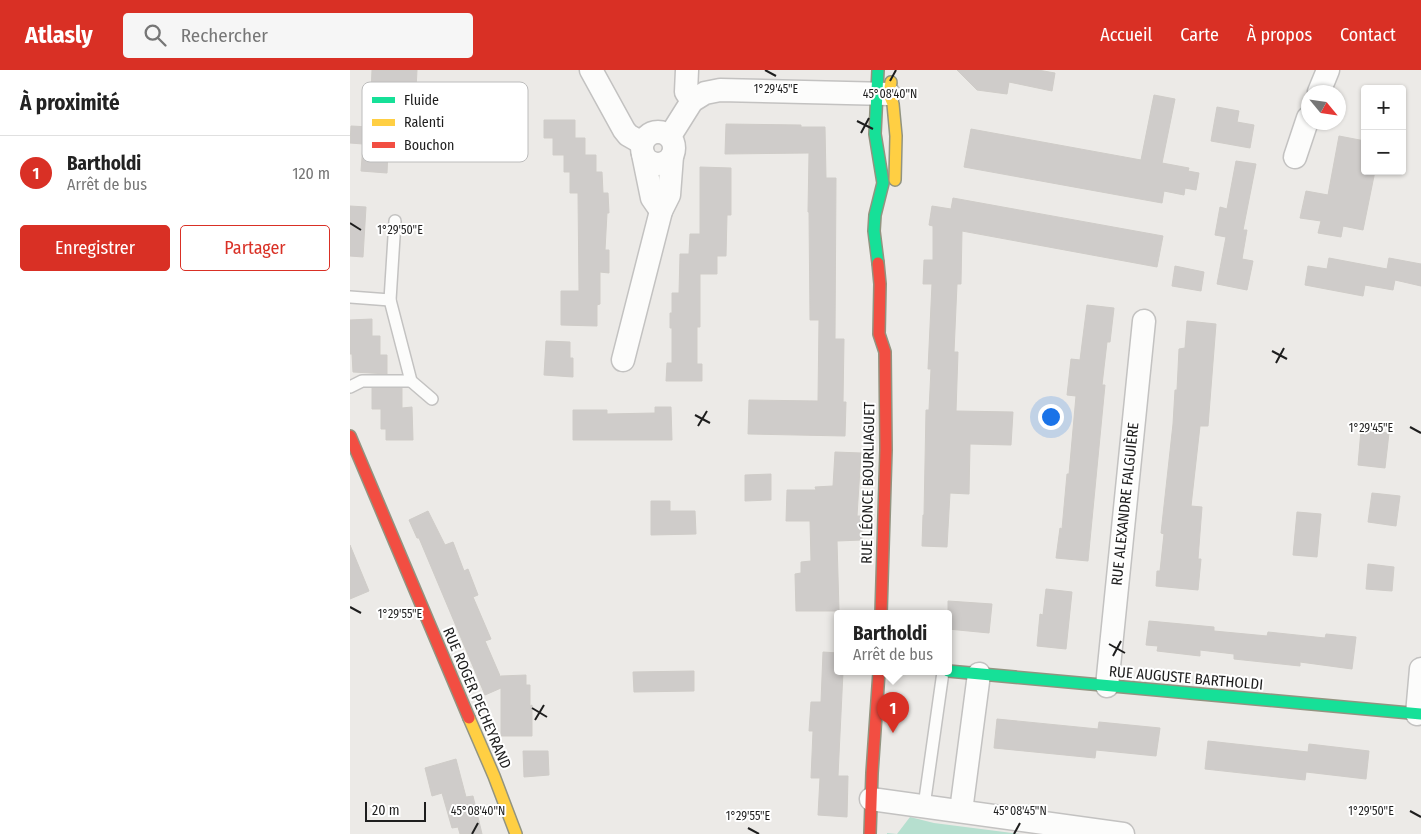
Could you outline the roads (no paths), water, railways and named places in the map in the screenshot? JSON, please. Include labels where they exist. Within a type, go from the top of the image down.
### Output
[{"type":"street","points":[[591,70],[624,130],[643,149]]},
{"type":"street","points":[[687,70],[686,92],[692,101]]},
{"type":"street","points":[[698,70],[720,90]]},
{"type":"street","name":"RUE LÉONCE BOURLIAGUET","points":[[878,70],[883,94],[893,104],[896,136],[894,195]]},
{"type":"street","name":"RUE LÉONCE BOURLIAGUET","points":[[885,352],[878,334],[880,284],[874,231],[875,214],[883,183],[875,134],[883,94],[893,70]]},
{"type":"street","points":[[1322,85],[1328,70]]},
{"type":"street","points":[[623,360],[661,211],[669,194],[671,146],[692,101],[705,93],[720,90],[883,94]]},
{"type":"street","points":[[1295,158],[1304,130]]},
{"type":"street","points":[[661,211],[652,198],[643,149],[645,138],[654,132],[665,132],[671,146]]},
{"type":"street","name":"RUE ALEXANDRE FALGUIÈRE","points":[[1107,686],[1144,321]]},
{"type":"street","name":"RUE LÉONCE BOURLIAGUET","points":[[881,610],[886,450],[885,352],[892,332]]},
{"type":"street","name":"RUE ROGER PECHEYRAND","points":[[350,436],[494,776],[516,834]]},
{"type":"street","points":[[1419,714],[1421,669]]},
{"type":"street","name":"RUE AUGUSTE BARTHOLDI","points":[[952,671],[1419,714]]},
{"type":"street","points":[[960,810],[979,674]]},
{"type":"street","points":[[870,834],[879,675]]},
{"type":"street","points":[[871,799],[1122,834]]},
{"type":"lane","points":[[394,221],[390,300],[411,380],[432,399]]},
{"type":"lane","points":[[350,297],[390,300]]},
{"type":"lane","points":[[350,387],[362,381],[411,380]]},
{"type":"lane","points":[[924,806],[943,675]]},
{"type":"place","name":"Bartholdi","points":[[893,733]]}]
